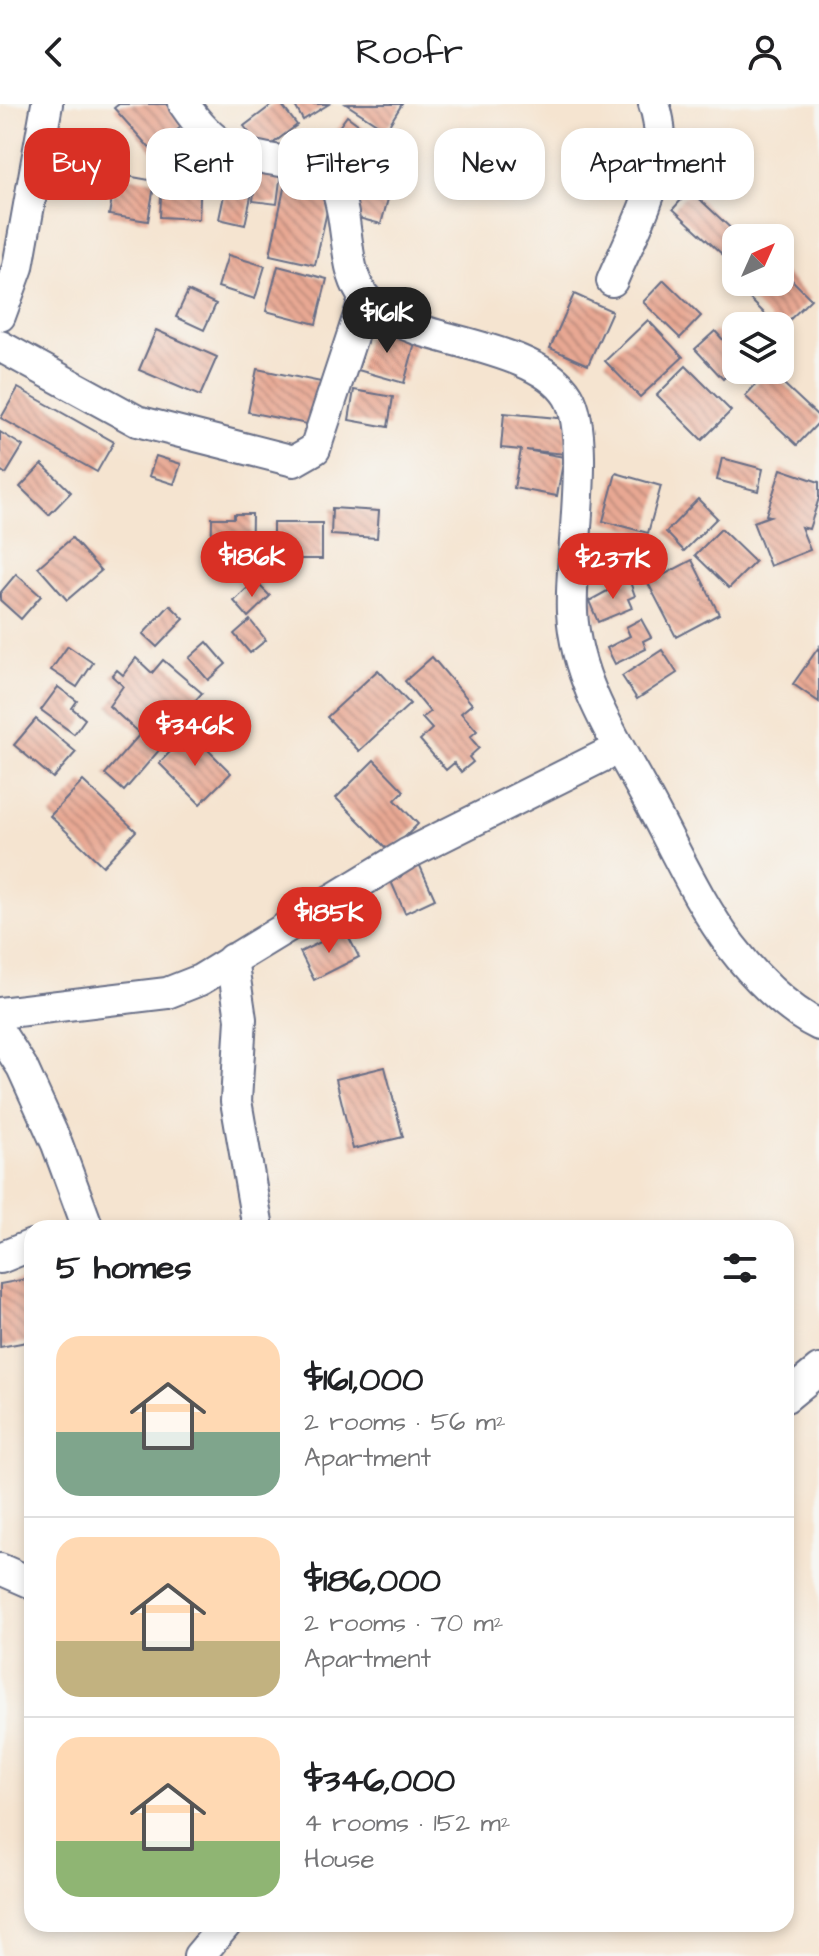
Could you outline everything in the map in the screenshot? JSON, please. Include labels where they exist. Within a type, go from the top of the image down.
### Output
[{"type":"street","points":[[0,316],[18,267],[47,104]]},
{"type":"street","points":[[184,104],[202,131],[237,154],[312,165],[326,173],[340,198],[354,283],[364,300],[414,328],[515,359],[555,380],[568,396],[574,411],[578,446],[572,614],[590,690],[617,749],[732,947],[781,998],[819,1025]]},
{"type":"street","points":[[612,281],[657,169],[660,120],[654,104]]},
{"type":"street","points":[[0,346],[137,421],[294,461],[315,449],[364,300]]},
{"type":"street","points":[[0,1013],[167,993],[200,980],[407,854],[617,749]]},
{"type":"street","points":[[232,959],[241,1019],[236,1101],[257,1220]]},
{"type":"street","points":[[0,1033],[22,1067],[57,1144],[79,1220]]},
{"type":"street","points":[[0,1258],[24,1248]]},
{"type":"street","points":[[794,1390],[819,1370]]},
{"type":"street","points":[[0,1569],[24,1580]]},
{"type":"street","points":[[199,1956],[219,1932]]},
{"type":"building","points":[[119,104],[166,104],[184,124],[180,128],[146,128],[146,144],[114,108]]},
{"type":"building","points":[[273,104],[281,104],[297,125],[278,128],[278,140],[263,151],[262,128],[244,126]]},
{"type":"building","points":[[294,104],[329,104],[303,120]]},
{"type":"building","points":[[346,104],[402,104],[387,128]]},
{"type":"building","points":[[347,116],[363,128],[338,128]]},
{"type":"building","points":[[262,170],[278,172],[277,204],[253,201],[262,200]]},
{"type":"building","points":[[130,177],[146,179],[146,200],[152,200],[148,221],[109,215],[112,200],[130,200]]},
{"type":"building","points":[[161,200],[200,200],[199,219],[160,217]]},
{"type":"building","points":[[223,200],[250,200],[245,225],[219,219]]},
{"type":"building","points":[[282,200],[330,200],[315,265],[270,255]]},
{"type":"building","points":[[356,200],[388,200],[381,224],[351,216]]},
{"type":"building","points":[[681,200],[701,200],[726,224],[722,224],[722,254],[673,209]]},
{"type":"building","points":[[228,255],[265,266],[255,299],[218,287]]},
{"type":"building","points":[[278,266],[327,279],[316,324],[266,311]]},
{"type":"building","points":[[664,280],[701,316],[680,338],[643,302]]},
{"type":"building","points":[[794,282],[811,299],[794,315],[794,312],[763,312],[747,296],[794,296]]},
{"type":"building","points":[[188,291],[216,304],[204,330],[176,317]]},
{"type":"building","points":[[574,294],[612,311],[588,365],[550,348]]},
{"type":"building","points":[[648,320],[683,357],[640,397],[605,361]]},
{"type":"building","points":[[370,327],[416,340],[404,383],[358,370]]},
{"type":"building","points":[[156,330],[217,357],[200,396],[139,370]]},
{"type":"building","points":[[715,331],[722,339],[722,378],[695,349]]},
{"type":"building","points":[[686,366],[731,411],[702,440],[657,395]]},
{"type":"building","points":[[257,369],[326,383],[317,426],[248,412]]},
{"type":"building","points":[[756,384],[784,384],[819,417],[819,422],[797,445],[745,396]]},
{"type":"building","points":[[18,388],[114,442],[97,472],[1,418]]},
{"type":"building","points":[[354,390],[393,397],[388,427],[349,420]]},
{"type":"building","points":[[504,413],[568,419],[565,454],[526,450],[564,457],[557,496],[514,488],[521,450],[501,448]]},
{"type":"building","points":[[0,432],[23,446],[6,474],[0,470]]},
{"type":"building","points":[[156,456],[181,464],[174,484],[149,476]]},
{"type":"building","points":[[722,458],[763,469],[758,491],[717,480]]},
{"type":"building","points":[[42,464],[71,492],[49,515],[20,487]]},
{"type":"building","points":[[781,469],[819,482],[819,498],[809,529],[801,527],[810,550],[770,566],[753,522],[770,516],[766,515]]},
{"type":"building","points":[[616,473],[661,486],[648,533],[603,521]]},
{"type":"building","points":[[698,499],[717,518],[684,551],[666,532]]},
{"type":"building","points":[[332,508],[379,511],[377,538],[331,535]]},
{"type":"building","points":[[234,514],[252,514],[251,573],[211,572],[212,518],[234,518]]},
{"type":"building","points":[[273,523],[322,523],[322,559],[273,559]]},
{"type":"building","points":[[721,529],[755,562],[729,588],[695,555]]},
{"type":"building","points":[[72,538],[101,571],[67,600],[38,567]]},
{"type":"building","points":[[692,560],[719,614],[676,637],[648,583]]},
{"type":"building","points":[[16,574],[41,596],[21,619],[0,600],[0,593]]},
{"type":"building","points":[[629,579],[635,596],[628,599],[632,608],[598,622],[589,601]]},
{"type":"building","points":[[255,581],[270,596],[248,617],[234,601]]},
{"type":"building","points":[[170,605],[184,619],[157,647],[143,634]]},
{"type":"building","points":[[641,619],[651,637],[643,641],[646,649],[615,664],[607,648],[630,636],[626,627]]},
{"type":"building","points":[[250,620],[266,640],[250,653],[234,634]]},
{"type":"building","points":[[207,642],[226,664],[208,680],[189,658]]},
{"type":"building","points":[[68,646],[93,663],[77,687],[51,670]]},
{"type":"building","points":[[819,647],[819,702],[793,684]]},
{"type":"building","points":[[662,650],[677,673],[637,699],[622,676]]},
{"type":"building","points":[[432,657],[472,704],[461,713],[477,731],[470,737],[479,748],[469,757],[473,762],[461,772],[454,763],[446,770],[420,740],[432,729],[422,718],[430,712],[405,681]]},
{"type":"building","points":[[136,658],[152,673],[163,660],[202,693],[163,737],[167,741],[124,791],[105,774],[140,734],[109,706],[123,686],[112,676],[117,670],[123,675]]},
{"type":"building","points":[[378,670],[410,704],[359,751],[327,717]]},
{"type":"building","points":[[58,687],[77,701],[72,708],[85,719],[74,734],[41,710]]},
{"type":"building","points":[[36,719],[76,752],[53,778],[14,745]]},
{"type":"building","points":[[190,732],[231,773],[200,804],[159,763]]},
{"type":"building","points":[[374,760],[404,791],[395,800],[418,824],[390,852],[336,798]]},
{"type":"building","points":[[83,781],[136,831],[103,866],[50,816]]},
{"type":"building","points":[[415,855],[435,899],[405,913],[385,868]]},
{"type":"building","points":[[345,930],[359,957],[314,980],[300,952]]},
{"type":"building","points":[[385,1067],[403,1137],[353,1149],[336,1079]]},
{"type":"building","points":[[24,1280],[24,1342],[0,1347],[0,1284]]}]
